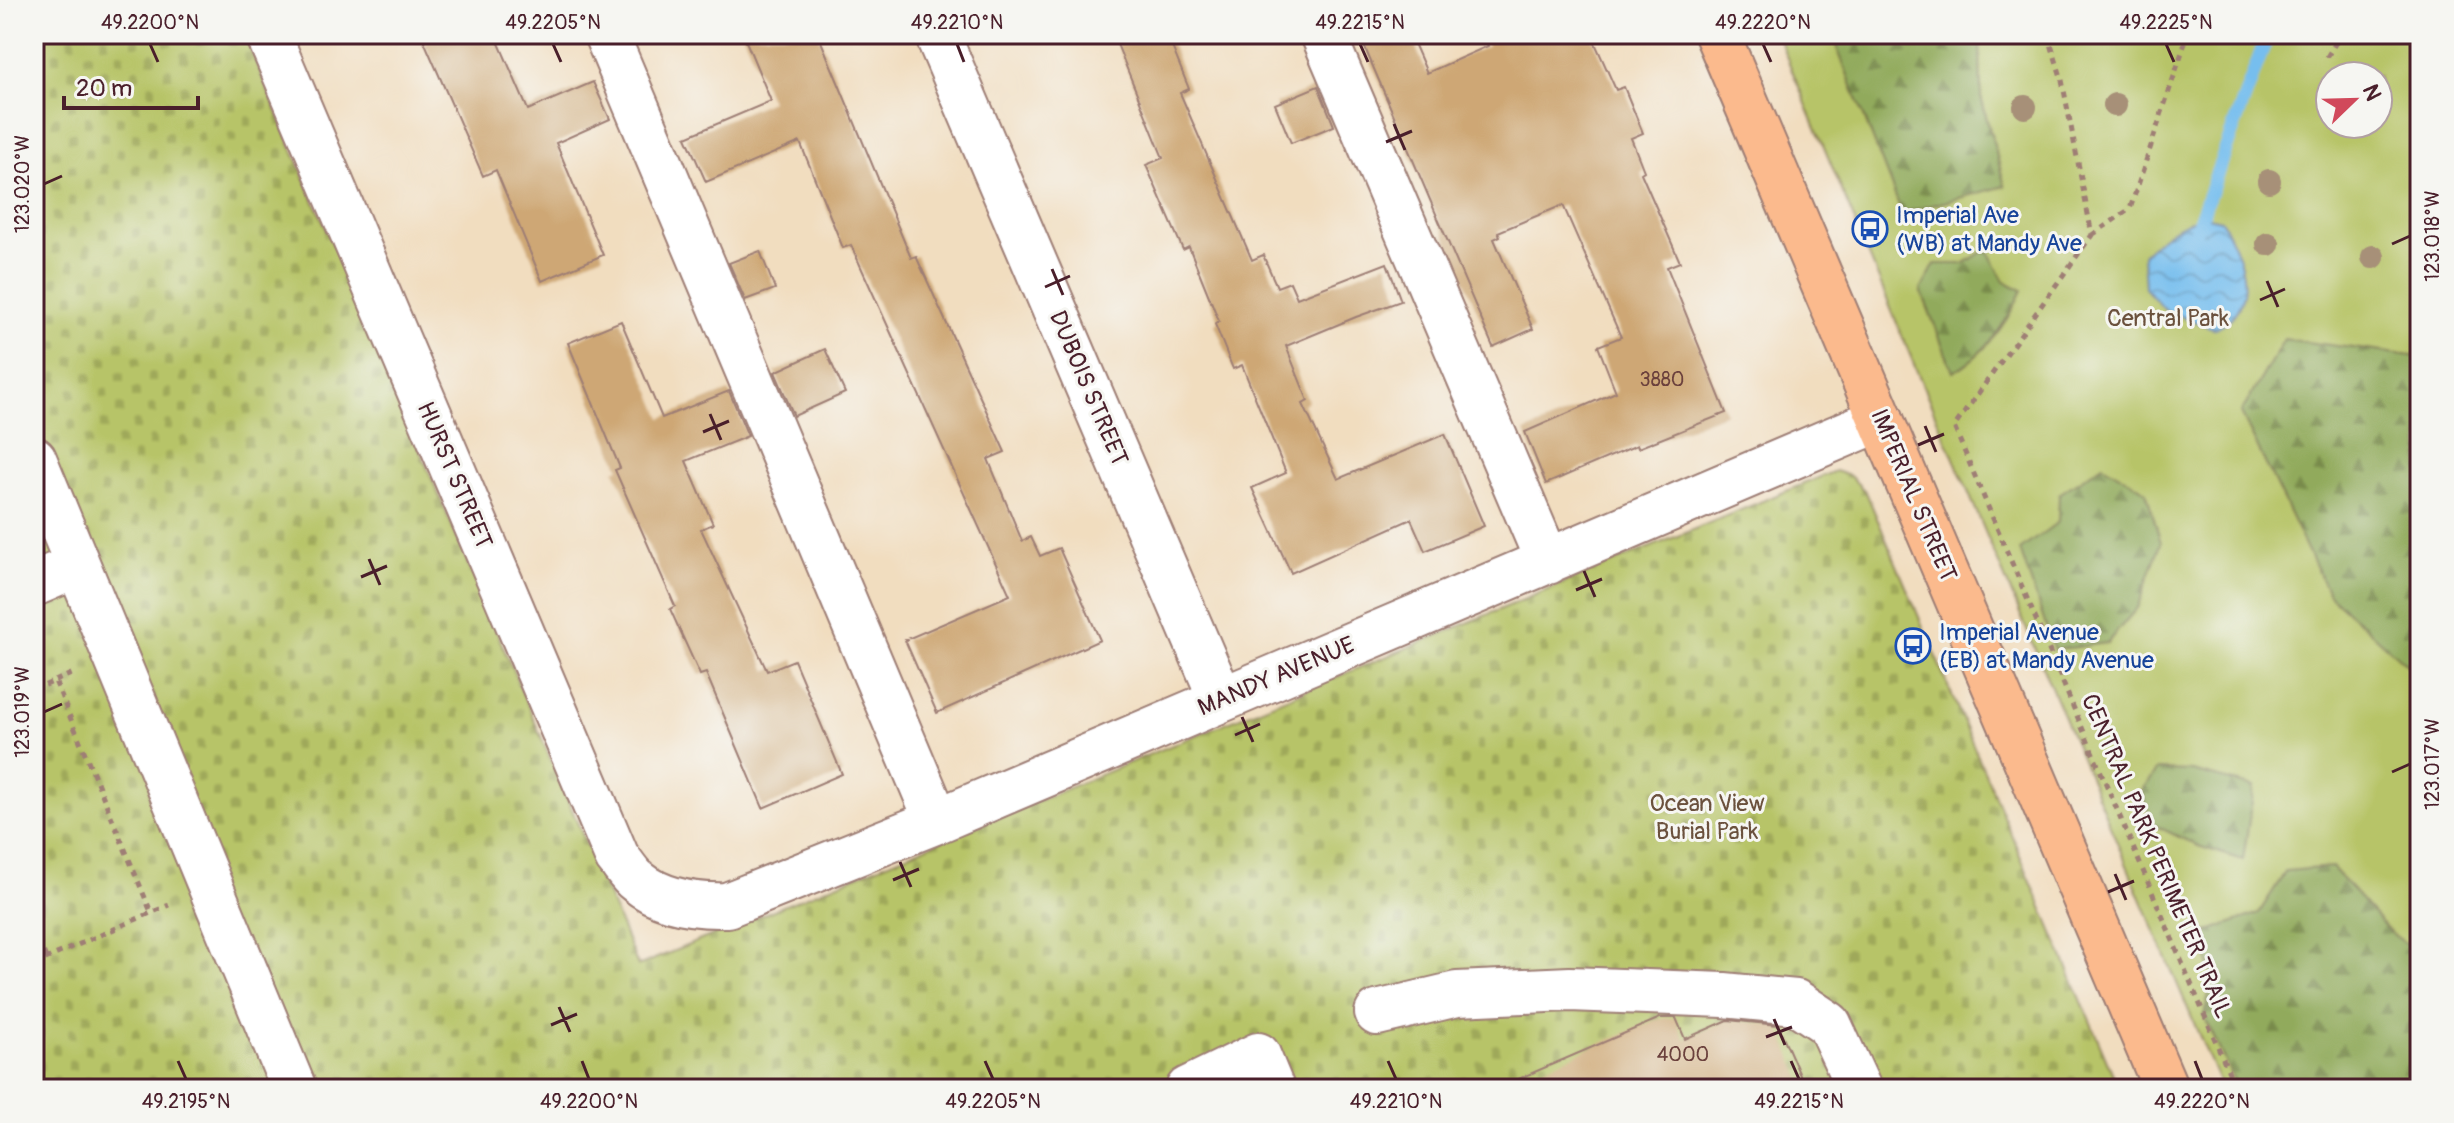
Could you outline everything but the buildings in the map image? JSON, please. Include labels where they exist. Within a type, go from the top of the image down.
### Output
[{"type":"main road","name":"IMPERIAL STREET","points":[[1717,34],[2166,1089]]},
{"type":"street","name":"HURST STREET","points":[[268,34],[617,857],[636,881],[665,897]]},
{"type":"street","points":[[606,34],[937,821]]},
{"type":"street","name":"DUBOIS STREET","points":[[937,34],[1221,699]]},
{"type":"street","points":[[1323,34],[1548,562]]},
{"type":"street","name":"MANDY AVENUE","points":[[665,897],[695,906],[727,905],[937,821],[1881,419]]},
{"type":"street","points":[[34,459],[294,1089]]},
{"type":"street","points":[[34,584],[76,566]]},
{"type":"street","points":[[1377,1013],[1457,994],[1570,989],[1724,995],[1796,1002],[1829,1024],[1859,1089]]},
{"type":"street","points":[[1188,1089],[1258,1055],[1272,1089]]},
{"type":"path","points":[[2048,34],[2062,80],[2092,235],[2130,209],[2188,34]]},
{"type":"path","points":[[2327,57],[2341,34]]},
{"type":"path","name":"CENTRAL PARK PERIMETER TRAIL","points":[[2092,235],[1954,427],[2236,1089]]},
{"type":"path","points":[[34,690],[55,681],[151,912]]},
{"type":"path","points":[[34,964],[211,888]]},
{"type":"path","points":[[34,930],[46,958]]},
{"type":"green space","name":"Ocean View Burial Park","points":[[34,34],[244,34],[638,966],[1835,471],[1850,476],[1866,492],[2119,1089],[34,1089]]},
{"type":"green space","name":"Central Park","points":[[1777,34],[2420,34],[2420,1089],[2222,1089]]},
{"type":"green space","points":[[1836,34],[1980,34],[1981,97],[2005,186],[1902,213],[1838,50]]},
{"type":"green space","points":[[1987,249],[2004,281],[2022,290],[1994,337],[1975,357],[1953,372],[1921,290],[1935,264],[1963,264]]},
{"type":"green space","points":[[2284,339],[2420,357],[2420,736],[2414,671],[2329,595],[2241,413]]},
{"type":"green space","points":[[2103,465],[2146,491],[2161,543],[2137,608],[2107,643],[2054,650],[2020,550],[2058,522],[2059,494]]},
{"type":"green space","points":[[2157,770],[2192,771],[2254,787],[2243,860],[2198,846],[2152,824],[2141,791]]},
{"type":"green space","points":[[2332,867],[2391,933],[2420,953],[2420,1089],[2260,1089],[2258,1086],[2235,1083],[2204,1016],[2212,980],[2204,933],[2259,913],[2286,871]]},
{"type":"water","points":[[2203,216],[2221,220],[2238,256],[2244,283],[2238,308],[2228,320],[2214,329],[2165,310],[2145,288],[2143,254],[2170,231]]},
{"type":"waterway","points":[[2195,233],[2268,34]]},
{"type":"place","name":"Imperial Ave (WB) at Mandy Ave","points":[[1870,229]]},
{"type":"place","name":"Imperial Avenue (EB) at Mandy Avenue","points":[[1913,646]]}]
